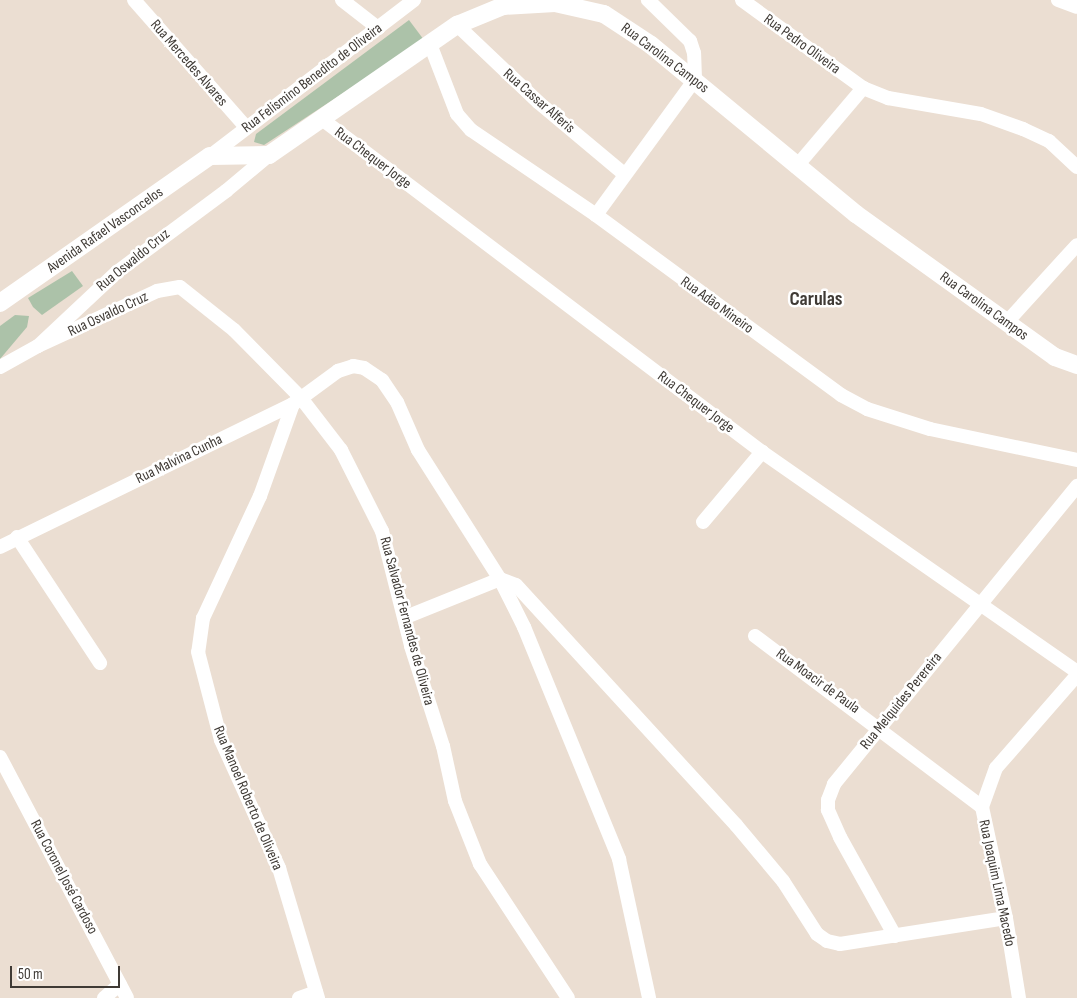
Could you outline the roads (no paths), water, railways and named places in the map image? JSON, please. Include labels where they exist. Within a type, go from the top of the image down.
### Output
[{"type":"main road","name":"Rua Carolina Campos","points":[[269,155],[323,120],[457,25],[503,6],[555,2],[604,14],[695,79],[796,166],[1006,323],[1055,357],[1077,365]]},
{"type":"main road","points":[[210,156],[269,155]]},
{"type":"main road","name":"Avenida Rafael Vasconcelos","points":[[0,303],[210,156]]},
{"type":"street","name":"Rua Mercedes Alvares","points":[[134,0],[245,126]]},
{"type":"street","points":[[342,0],[378,28]]},
{"type":"street","name":"Rua Felismino Benedito de Oliveira","points":[[210,156],[245,126],[414,0]]},
{"type":"street","points":[[596,216],[624,174],[695,79],[694,53],[690,41],[648,0]]},
{"type":"street","name":"Rua Pedro Oliveira","points":[[742,0],[863,88],[888,98],[981,114],[1023,129],[1049,141],[1077,167]]},
{"type":"street","points":[[1058,0],[1077,8]]},
{"type":"street","name":"Rua Cassar Alferis","points":[[457,25],[538,102],[624,174]]},
{"type":"street","name":"Rua Adão Mineiro","points":[[430,44],[457,114],[471,130],[596,216],[841,394],[867,409],[930,429],[1077,460]]},
{"type":"street","points":[[796,166],[863,88]]},
{"type":"street","name":"Rua Chequer Jorge","points":[[323,120],[762,452],[1077,674]]},
{"type":"street","name":"Rua Oswaldo Cruz","points":[[0,368],[38,346],[117,272],[233,186],[269,155]]},
{"type":"street","points":[[1006,323],[1077,245]]},
{"type":"street","name":"Rua Osvaldo Cruz","points":[[38,346],[157,291],[180,287]]},
{"type":"street","name":"Rua Salvador Fernandes de Oliveira","points":[[180,287],[234,330],[341,450],[382,531],[406,617],[411,646],[443,746],[455,802],[480,864],[568,998]]},
{"type":"street","name":"Rua Malvina Cunha","points":[[0,546],[297,401],[328,377],[353,366],[364,368],[382,380],[397,402],[418,450],[500,579]]},
{"type":"street","name":"Rua Manoel Roberto de Oliveira","points":[[297,401],[260,496],[203,618],[198,652],[221,740],[279,868],[317,995]]},
{"type":"street","points":[[703,522],[762,452]]},
{"type":"street","name":"Rua Melquides Perereira","points":[[895,936],[840,837],[828,810],[828,800],[834,784],[1077,486]]},
{"type":"street","points":[[18,537],[100,663]]},
{"type":"street","points":[[406,617],[500,579],[516,585],[736,825],[783,881],[816,934],[827,941],[840,944],[1006,918]]},
{"type":"street","points":[[500,579],[524,627],[567,737],[608,826],[619,859],[649,998]]},
{"type":"street","name":"Rua Moacir de Paula","points":[[755,636],[880,728]]},
{"type":"street","points":[[982,807],[996,768],[1077,674]]},
{"type":"street","name":"Rua Joaquim Lima Macedo","points":[[880,728],[982,807],[1006,918],[1019,998]]},
{"type":"street","name":"Rua Coronel José Cardoso","points":[[0,757],[127,998]]},
{"type":"street","points":[[104,998],[120,984]]},
{"type":"street","points":[[298,998],[317,995]]},
{"type":"district","name":"Carulas","points":[[816,299]]}]
